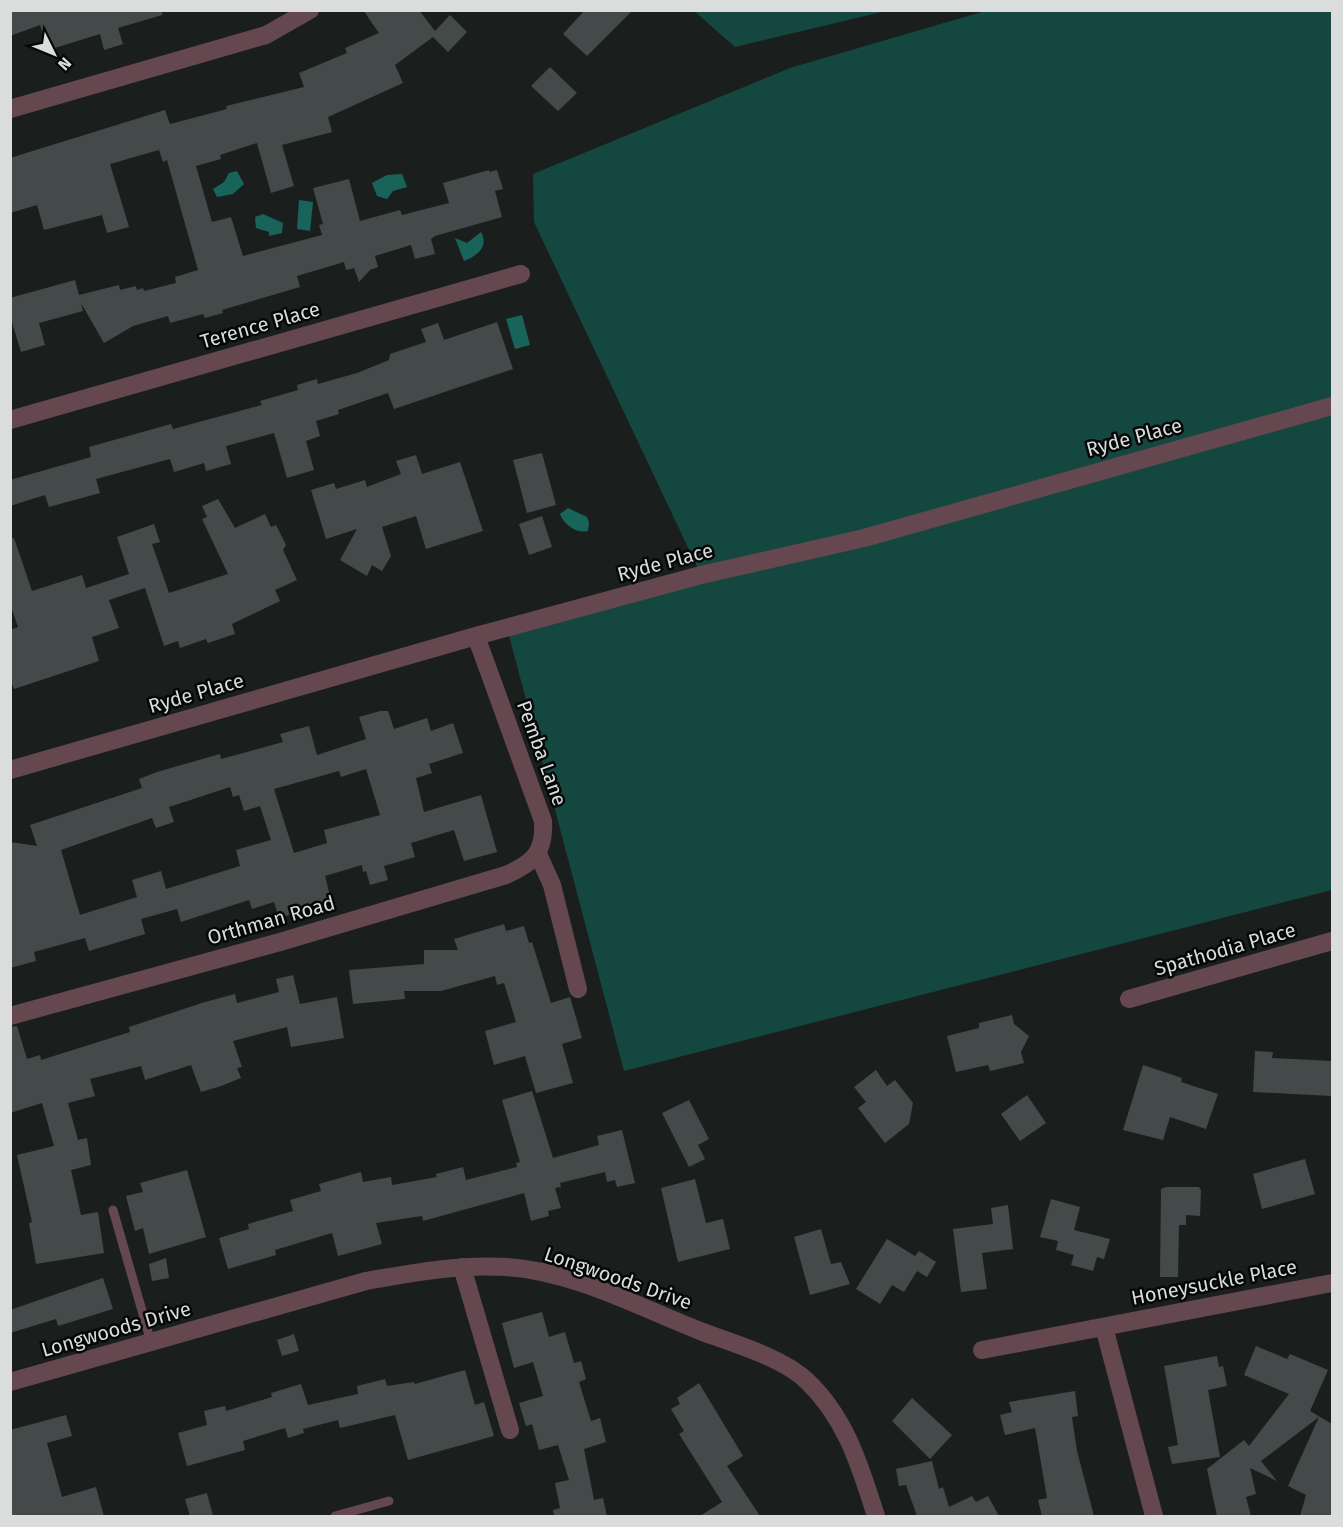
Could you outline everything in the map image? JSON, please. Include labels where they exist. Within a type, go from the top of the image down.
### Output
[{"type":"street","points":[[10,109],[266,35],[310,10]]},
{"type":"street","name":"Terence Place","points":[[10,420],[521,274]]},
{"type":"street","name":"Ryde Place","points":[[10,770],[476,636],[701,575],[864,538],[1332,406]]},
{"type":"street","name":"Pemba Lane","points":[[476,636],[543,821],[544,839],[537,854]]},
{"type":"street","points":[[537,854],[552,885],[578,989]]},
{"type":"street","name":"Orthman Road","points":[[10,1016],[280,942],[506,875],[524,867],[537,854]]},
{"type":"street","name":"Spathodia Place","points":[[1129,999],[1332,941]]},
{"type":"street","name":"Longwoods Drive","points":[[10,1382],[366,1281],[423,1270],[506,1267],[548,1274],[768,1357],[805,1379],[829,1405],[848,1435],[876,1516]]},
{"type":"street","points":[[462,1268],[510,1430]]},
{"type":"street","name":"Honeysuckle Place","points":[[982,1350],[1332,1283]]},
{"type":"street","points":[[1104,1327],[1154,1516]]},
{"type":"lane","points":[[113,1210],[151,1342]]},
{"type":"lane","points":[[335,1516],[389,1501]]},
{"type":"shaded area","points":[[694,11],[886,11],[735,47]]},
{"type":"shaded area","points":[[985,11],[1332,11],[1332,890],[624,1071],[507,628],[701,575],[534,222],[533,174],[790,68]]},
{"type":"shaded area","points":[[237,171],[244,184],[233,194],[217,197],[213,189],[224,182],[229,173]]},
{"type":"shaded area","points":[[402,174],[407,187],[393,191],[387,199],[377,196],[372,183],[387,175]]},
{"type":"shaded area","points":[[299,200],[313,202],[310,231],[297,229]]},
{"type":"shaded area","points":[[263,214],[283,223],[282,233],[269,236],[269,232],[256,228],[255,217]]},
{"type":"shaded area","points":[[481,232],[483,246],[464,261],[455,238],[467,243]]},
{"type":"shaded area","points":[[522,315],[530,345],[515,349],[506,319]]},
{"type":"shaded area","points":[[568,508],[587,517],[588,531],[575,530],[565,522],[560,514]]},
{"type":"building","points":[[10,10],[162,10],[162,15],[118,28],[123,44],[104,50],[100,34],[48,50],[40,25],[10,36]]},
{"type":"building","points":[[363,10],[419,10],[435,31],[450,15],[467,32],[448,52],[433,37],[395,65],[403,83],[328,117],[332,132],[282,145],[294,186],[271,193],[257,143],[220,155],[221,159],[196,166],[212,222],[231,217],[243,256],[322,235],[319,225],[323,224],[313,188],[349,179],[360,221],[400,210],[402,215],[449,203],[443,183],[489,170],[489,172],[497,170],[503,189],[495,191],[502,217],[435,236],[431,239],[435,254],[415,259],[411,245],[375,256],[378,267],[370,270],[359,282],[354,268],[346,270],[344,262],[297,276],[300,287],[222,310],[223,313],[205,318],[203,314],[170,323],[168,316],[133,326],[104,343],[81,303],[83,311],[39,323],[45,345],[21,352],[10,316],[10,298],[75,280],[79,295],[119,285],[120,290],[136,286],[137,290],[143,288],[144,291],[176,283],[175,277],[198,270],[167,160],[163,162],[159,150],[110,164],[129,227],[107,233],[102,215],[44,230],[37,205],[10,213],[10,158],[165,110],[170,124],[227,109],[226,106],[304,87],[299,73],[347,53],[345,48],[379,33]]},
{"type":"building","points":[[585,10],[633,10],[587,56],[563,34]]},
{"type":"building","points":[[550,67],[577,93],[558,111],[531,86]]},
{"type":"building","points":[[497,322],[513,369],[394,409],[388,393],[338,410],[339,414],[316,421],[320,436],[306,441],[314,470],[287,478],[274,433],[226,446],[231,464],[206,471],[204,463],[174,472],[170,459],[96,479],[100,493],[49,507],[45,495],[10,506],[10,480],[91,457],[89,447],[171,424],[173,429],[262,405],[260,401],[298,390],[297,385],[317,379],[318,384],[357,373],[389,360],[390,354],[426,342],[421,329],[438,323],[444,340]]},
{"type":"building","points":[[542,453],[556,505],[527,513],[513,460]]},
{"type":"building","points":[[416,455],[422,474],[460,462],[483,531],[426,549],[416,516],[382,527],[391,556],[382,571],[372,565],[367,576],[340,560],[357,529],[326,539],[311,490],[334,483],[336,489],[365,480],[367,487],[401,474],[396,461]]},
{"type":"building","points":[[218,499],[235,528],[265,514],[271,527],[276,525],[286,545],[283,550],[297,580],[275,590],[280,601],[232,624],[235,634],[208,643],[206,639],[180,648],[178,641],[164,646],[145,588],[109,600],[119,628],[92,637],[99,661],[14,689],[10,679],[10,630],[18,627],[10,604],[10,538],[14,538],[32,591],[82,575],[86,588],[129,574],[117,537],[154,524],[160,542],[152,544],[169,593],[228,574],[202,519],[207,517],[202,506]]},
{"type":"building","points":[[542,516],[552,547],[529,555],[519,524]]},
{"type":"building","points":[[388,711],[394,729],[427,718],[431,731],[453,723],[463,753],[429,764],[432,773],[416,778],[424,812],[481,795],[497,852],[464,861],[454,830],[411,843],[415,857],[384,866],[388,880],[370,885],[362,865],[325,876],[331,900],[295,910],[296,913],[279,918],[274,902],[252,909],[249,900],[181,922],[177,909],[141,919],[145,934],[89,951],[85,938],[34,952],[36,961],[10,968],[10,842],[37,846],[30,825],[142,788],[139,779],[157,772],[220,754],[221,759],[283,742],[280,734],[309,726],[317,755],[366,739],[359,717]],"holes":[[[366,769],[380,815],[324,830],[327,843],[294,853],[274,789],[339,771],[341,777]],[[230,787],[233,797],[239,795],[244,811],[260,806],[271,840],[236,850],[240,866],[166,889],[161,871],[132,880],[137,897],[80,915],[61,850],[152,818],[156,828],[174,822],[169,807]]]},
{"type":"building","points":[[504,924],[506,931],[524,926],[529,943],[532,942],[551,1003],[570,997],[582,1038],[562,1044],[573,1083],[536,1093],[525,1056],[494,1065],[485,1031],[516,1022],[504,983],[497,985],[495,976],[441,991],[404,991],[405,999],[353,1004],[349,970],[424,964],[424,950],[458,950],[454,939]]},
{"type":"building","points":[[293,975],[300,1004],[337,997],[344,1038],[291,1047],[287,1027],[233,1041],[242,1067],[237,1068],[241,1078],[221,1086],[201,1092],[191,1065],[145,1080],[141,1066],[90,1079],[95,1096],[68,1103],[78,1140],[87,1138],[91,1165],[71,1170],[81,1215],[98,1212],[104,1253],[36,1264],[29,1223],[32,1222],[17,1155],[54,1146],[42,1103],[10,1113],[10,1027],[17,1026],[27,1059],[40,1055],[41,1060],[130,1032],[129,1027],[205,1002],[235,994],[237,1003],[279,992],[276,979]]},
{"type":"building","points":[[1012,1015],[1014,1024],[1029,1036],[1021,1052],[1024,1063],[990,1071],[988,1065],[956,1072],[947,1036],[979,1028],[979,1023]]},
{"type":"building","points":[[1255,1051],[1273,1052],[1272,1058],[1332,1061],[1332,1096],[1253,1092]]},
{"type":"building","points":[[1143,1065],[1182,1078],[1181,1082],[1218,1094],[1206,1129],[1170,1117],[1163,1140],[1123,1130]]},
{"type":"building","points":[[876,1070],[887,1086],[895,1080],[913,1103],[909,1124],[885,1143],[858,1108],[866,1102],[854,1087]]},
{"type":"building","points":[[532,1091],[553,1158],[599,1145],[597,1136],[622,1130],[635,1183],[617,1187],[615,1180],[607,1182],[605,1172],[560,1183],[561,1187],[555,1188],[561,1208],[548,1211],[549,1216],[531,1221],[524,1193],[423,1221],[422,1216],[376,1223],[382,1244],[338,1256],[332,1233],[275,1250],[276,1255],[228,1269],[219,1238],[249,1229],[248,1224],[293,1211],[290,1200],[321,1191],[319,1184],[361,1172],[363,1182],[391,1177],[392,1185],[437,1177],[436,1174],[463,1167],[466,1180],[517,1167],[516,1163],[520,1162],[502,1100]]},
{"type":"building","points":[[1027,1095],[1046,1123],[1020,1141],[1001,1114]]},
{"type":"building","points":[[689,1100],[709,1139],[698,1145],[705,1159],[689,1167],[662,1113]]},
{"type":"building","points":[[1305,1159],[1315,1194],[1262,1209],[1253,1174]]},
{"type":"building","points":[[187,1170],[206,1237],[149,1254],[143,1228],[135,1231],[126,1196],[143,1192],[140,1183]]},
{"type":"building","points":[[695,1179],[706,1223],[723,1219],[730,1249],[678,1262],[661,1188]]},
{"type":"building","points":[[1199,1187],[1201,1190],[1200,1216],[1186,1215],[1186,1225],[1179,1225],[1178,1277],[1160,1277],[1161,1189]]},
{"type":"building","points":[[1051,1199],[1080,1207],[1074,1230],[1110,1239],[1104,1259],[1097,1257],[1093,1271],[1071,1265],[1074,1255],[1056,1250],[1058,1241],[1040,1237]]},
{"type":"building","points":[[1008,1205],[1013,1249],[982,1253],[987,1289],[961,1292],[953,1229],[993,1224],[991,1208]]},
{"type":"building","points":[[821,1229],[831,1264],[841,1262],[850,1284],[810,1295],[794,1237]]},
{"type":"building","points":[[887,1239],[915,1256],[919,1251],[936,1262],[927,1277],[917,1271],[904,1292],[892,1285],[880,1304],[856,1289]]},
{"type":"building","points":[[166,1258],[169,1278],[152,1281],[149,1264]]},
{"type":"building","points":[[103,1278],[113,1309],[58,1326],[56,1319],[10,1333],[10,1310]]},
{"type":"building","points":[[542,1312],[549,1337],[565,1332],[574,1363],[581,1361],[586,1379],[579,1382],[591,1421],[600,1418],[606,1442],[584,1449],[594,1500],[603,1498],[607,1516],[554,1516],[553,1510],[560,1508],[555,1483],[569,1480],[558,1445],[539,1450],[532,1424],[526,1426],[519,1403],[543,1396],[533,1362],[514,1368],[502,1323]]},
{"type":"building","points":[[294,1334],[299,1351],[282,1356],[277,1340]]},
{"type":"building","points":[[1256,1346],[1287,1359],[1290,1354],[1328,1370],[1310,1411],[1332,1424],[1332,1516],[1300,1516],[1306,1495],[1288,1486],[1319,1417],[1261,1461],[1277,1481],[1250,1468],[1256,1494],[1246,1497],[1251,1516],[1217,1516],[1207,1469],[1244,1440],[1249,1446],[1289,1394],[1244,1375]]},
{"type":"building","points":[[1217,1356],[1219,1367],[1223,1366],[1227,1386],[1208,1390],[1220,1457],[1172,1464],[1168,1447],[1178,1445],[1164,1366]]},
{"type":"building","points":[[465,1370],[475,1405],[484,1402],[494,1436],[408,1460],[395,1415],[340,1428],[338,1420],[303,1429],[304,1433],[288,1438],[285,1428],[243,1441],[245,1450],[187,1466],[178,1433],[207,1425],[204,1411],[225,1406],[226,1411],[272,1397],[271,1393],[301,1384],[308,1405],[358,1394],[357,1386],[385,1379],[387,1386],[414,1382],[415,1384]]},
{"type":"building","points":[[699,1383],[743,1456],[727,1466],[760,1516],[700,1516],[722,1502],[679,1434],[684,1431],[671,1409],[680,1404],[677,1398]]},
{"type":"building","points":[[1075,1391],[1078,1416],[1072,1417],[1077,1451],[1094,1516],[1042,1516],[1038,1500],[1047,1498],[1035,1428],[1005,1435],[1000,1415],[1012,1412],[1009,1402]]},
{"type":"building","points":[[912,1398],[952,1435],[930,1459],[892,1421]]},
{"type":"building","points":[[66,1415],[72,1436],[47,1443],[62,1497],[96,1487],[104,1516],[10,1516],[10,1430]]},
{"type":"building","points":[[932,1461],[939,1489],[943,1487],[949,1507],[972,1496],[976,1502],[988,1496],[999,1516],[917,1516],[906,1485],[899,1486],[896,1469]]},
{"type":"building","points":[[207,1493],[213,1516],[190,1516],[185,1499]]}]
